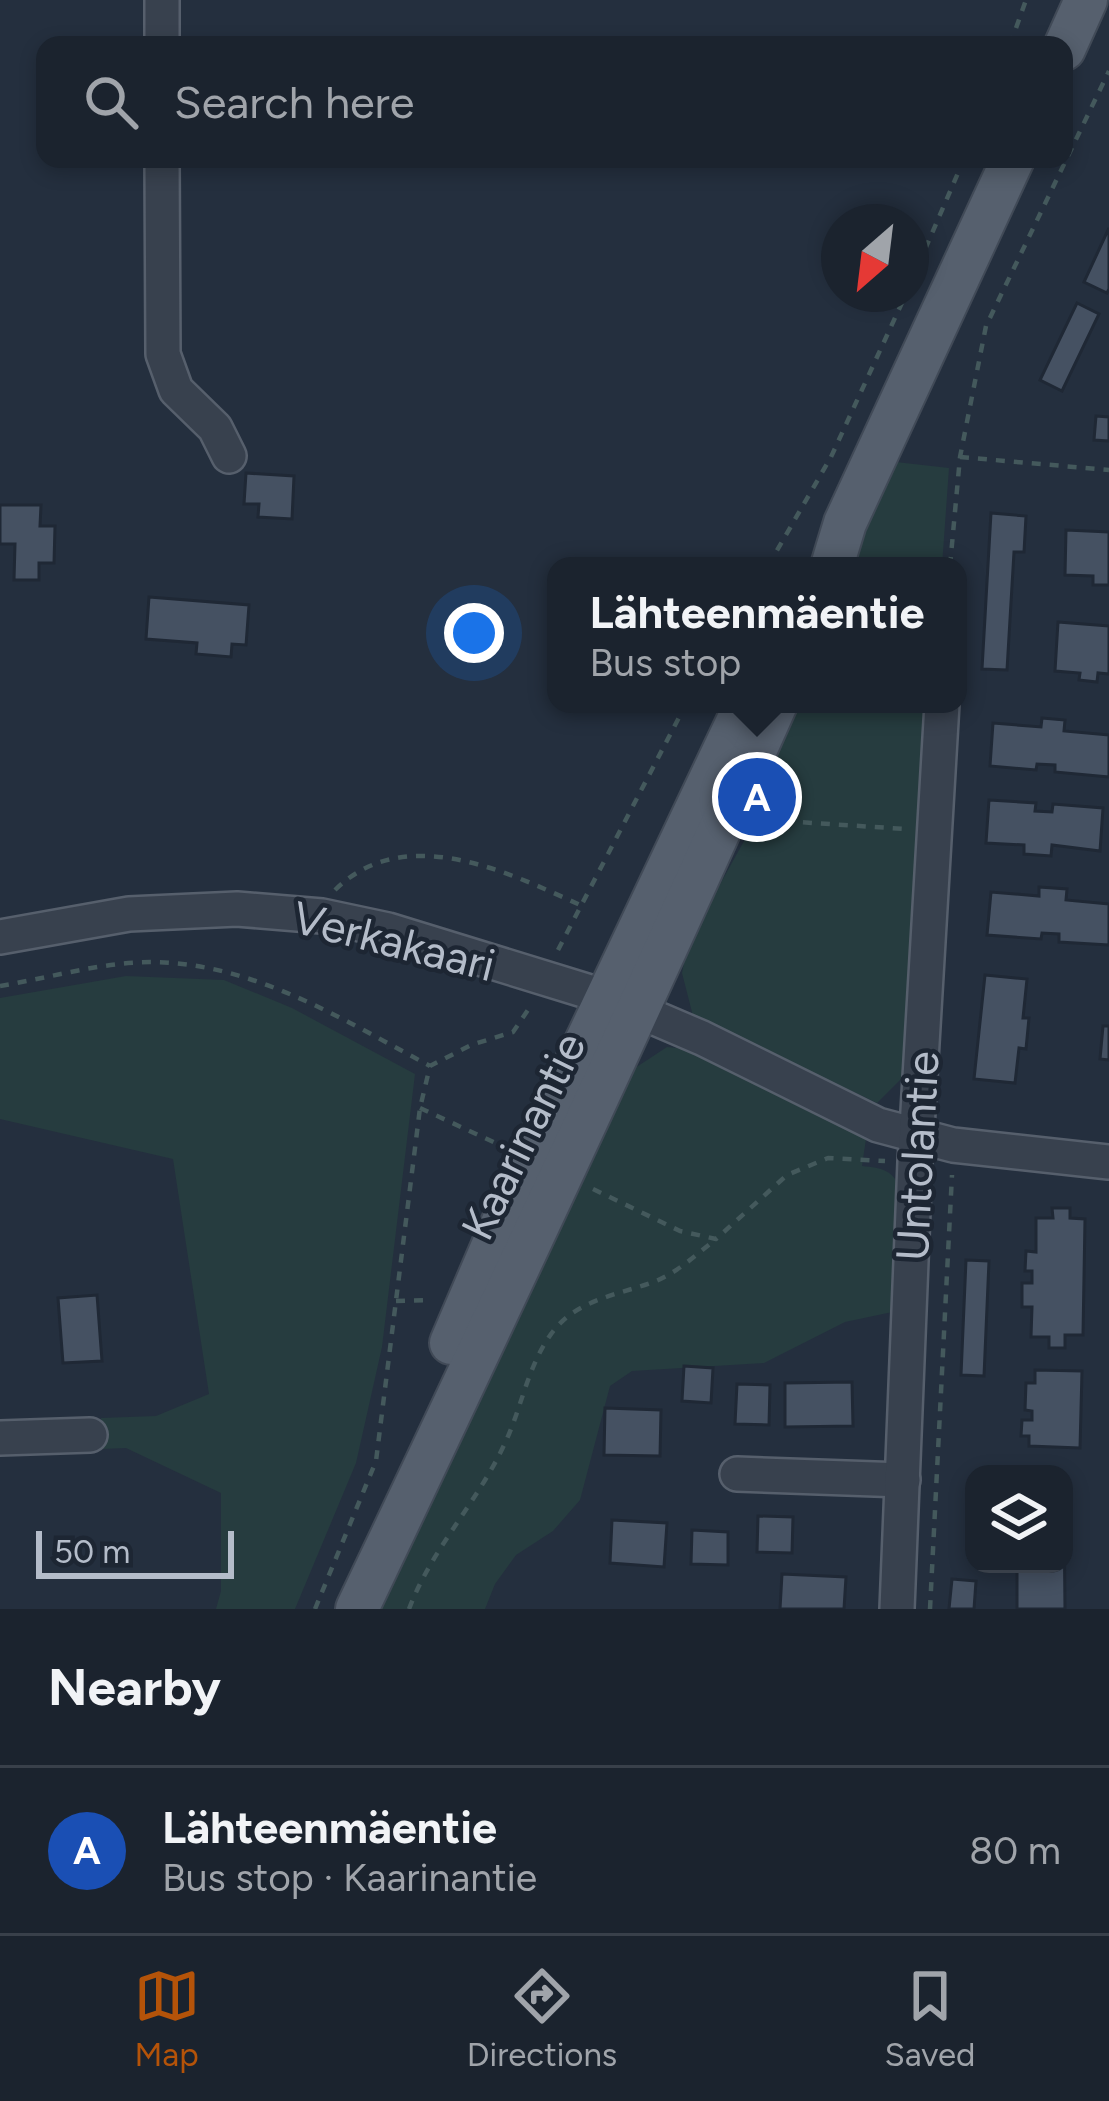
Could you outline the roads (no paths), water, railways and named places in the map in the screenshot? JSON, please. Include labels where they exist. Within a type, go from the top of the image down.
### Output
[{"type":"main road","points":[[1070,36],[1086,0]]},
{"type":"main road","points":[[835,557],[845,524],[1009,168]]},
{"type":"main road","points":[[823,557],[845,524]]},
{"type":"main road","name":"Kaarinantie","points":[[356,1609],[553,1186],[742,713]]},
{"type":"main road","name":"Kaarinantie","points":[[623,1004],[771,713]]},
{"type":"street","points":[[162,0],[162,36]]},
{"type":"street","points":[[162,168],[163,354],[176,390],[215,428],[229,456]]},
{"type":"street","name":"Untolantie","points":[[897,1609],[916,1149],[941,713]]},
{"type":"street","name":"Verkakaari","points":[[0,937],[129,914],[237,909],[322,916],[388,930],[623,1004],[878,1125],[916,1149],[953,1145],[1109,1162]]},
{"type":"street","points":[[0,1438],[90,1435]]},
{"type":"street","points":[[737,1474],[903,1480]]},
{"type":"place","name":"Lähteenmäentie","points":[[757,797]]}]
